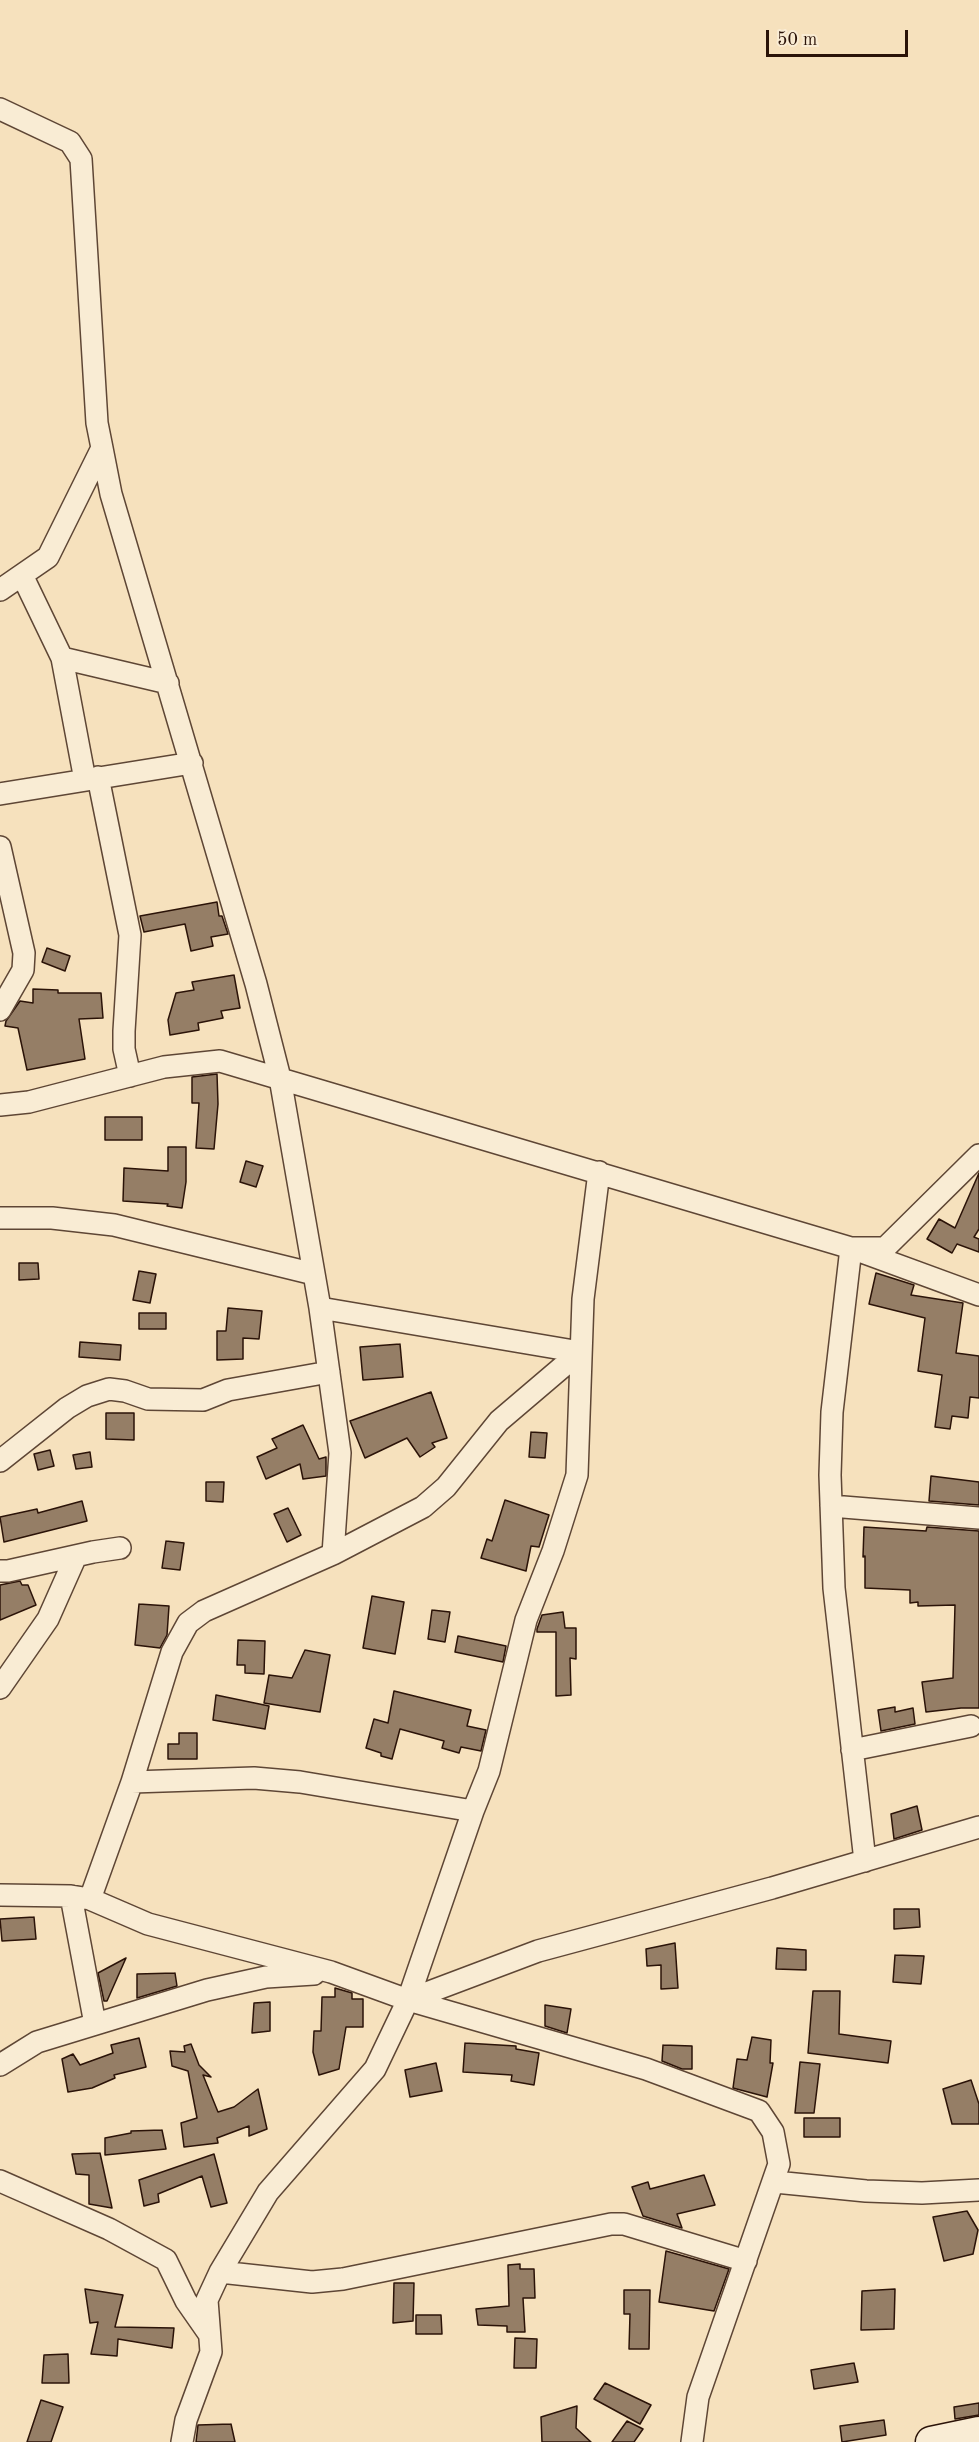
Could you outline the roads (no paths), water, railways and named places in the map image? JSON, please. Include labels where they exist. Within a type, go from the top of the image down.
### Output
[{"type":"street","points":[[0,109],[70,142],[81,159],[97,423],[111,494],[256,984],[280,1078],[320,1308],[340,1453],[333,1554]]},
{"type":"street","points":[[0,590],[48,557],[55,547],[102,448]]},
{"type":"street","points":[[22,575],[62,658],[130,935],[124,1032],[124,1049],[130,1076]]},
{"type":"street","points":[[62,658],[168,683]]},
{"type":"street","points":[[0,794],[192,763]]},
{"type":"street","points":[[0,847],[24,953],[23,970],[0,1011]]},
{"type":"street","points":[[0,1105],[29,1102],[164,1067],[220,1061],[851,1248],[979,1295]]},
{"type":"street","points":[[851,1248],[885,1248],[975,1165]]},
{"type":"street","points":[[182,2442],[186,2420],[211,2352],[207,2300],[220,2271],[268,2192],[375,2069],[408,2000],[473,1811],[489,1772],[526,1620],[553,1551],[577,1475],[583,1299],[598,1172]]},
{"type":"street","points":[[0,1218],[52,1218],[114,1225],[314,1274]]},
{"type":"street","points":[[851,1248],[832,1412],[831,1506],[834,1588],[865,1861]]},
{"type":"street","points":[[320,1308],[580,1352]]},
{"type":"street","points":[[94,2024],[80,1897],[132,1782],[172,1652],[188,1623],[204,1611],[333,1554],[423,1507],[446,1487],[499,1421],[580,1352]]},
{"type":"street","points":[[1,1458],[67,1408],[87,1396],[109,1389],[148,1398],[203,1400],[228,1390],[329,1372]]},
{"type":"street","points":[[831,1506],[979,1518]]},
{"type":"street","points":[[0,1571],[120,1548]]},
{"type":"street","points":[[0,1688],[48,1619],[76,1556]]},
{"type":"street","points":[[852,1750],[971,1726]]},
{"type":"street","points":[[132,1782],[254,1778],[300,1782],[473,1811]]},
{"type":"street","points":[[408,2000],[538,1951],[865,1861],[979,1827]]},
{"type":"street","points":[[0,1894],[80,1897],[148,1924],[331,1972],[408,2000],[646,2068],[759,2111],[773,2132],[779,2164],[775,2182],[698,2397],[692,2442]]},
{"type":"street","points":[[0,2065],[37,2042],[207,1990],[266,1977],[331,1972]]},
{"type":"street","points":[[0,2181],[109,2229],[166,2260],[186,2301],[210,2335]]},
{"type":"street","points":[[775,2182],[866,2191],[922,2193],[979,2190]]},
{"type":"street","points":[[220,2271],[312,2282],[343,2279],[611,2224],[624,2224],[746,2260]]},
{"type":"street","points":[[931,2442],[979,2432]]}]
